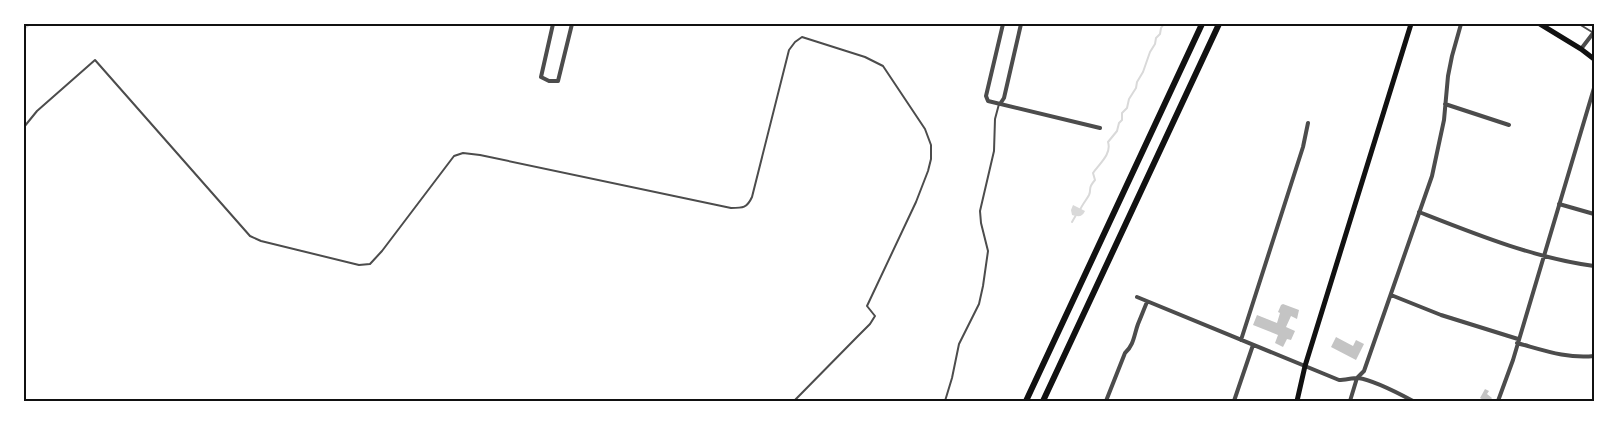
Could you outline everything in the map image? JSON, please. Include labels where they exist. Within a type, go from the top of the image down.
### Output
[{"type":"highway","points":[[1026,401],[1202,24]]},
{"type":"highway","points":[[1043,401],[1219,24]]},
{"type":"main road","points":[[1296,401],[1305,366],[1412,24]]},
{"type":"main road","points":[[1540,24],[1581,48],[1594,59]]},
{"type":"street","points":[[553,24],[541,77],[549,81],[558,81],[572,24]]},
{"type":"street","points":[[1003,24],[986,96],[988,101],[1100,128]]},
{"type":"street","points":[[1000,104],[1004,98],[1021,24]]},
{"type":"street","points":[[1350,401],[1357,378],[1364,371],[1434,169],[1446,104],[1446,88],[1461,24]]},
{"type":"street","points":[[1581,48],[1593,34]]},
{"type":"street","points":[[1498,401],[1518,341],[1594,88]]},
{"type":"street","points":[[1446,104],[1509,125]]},
{"type":"street","points":[[1242,340],[1303,147],[1308,123]]},
{"type":"street","points":[[1559,204],[1594,214]]},
{"type":"street","points":[[1419,212],[1470,232],[1543,255],[1594,266]]},
{"type":"street","points":[[1391,294],[1441,316],[1566,356],[1583,358],[1594,356]]},
{"type":"street","points":[[1138,297],[1339,380],[1357,378],[1398,393],[1413,401]]},
{"type":"street","points":[[1106,401],[1125,353],[1130,348],[1147,302]]},
{"type":"street","points":[[1234,401],[1253,345]]},
{"type":"lane","points":[[1579,24],[1593,34]]},
{"type":"lane","points":[[24,127],[37,111],[95,60],[250,236],[261,241],[359,264],[370,264],[454,156],[462,153],[480,155],[731,208],[744,208],[752,197],[789,50],[794,42],[802,37],[865,57],[883,66],[925,129],[931,145],[931,159],[916,202],[867,306],[875,316],[858,337],[794,401]]},
{"type":"lane","points":[[945,401],[959,344],[979,304],[983,286],[988,251],[980,211],[994,151],[995,119],[1000,104]]},
{"type":"shaded area","points":[[1073,205],[1085,211],[1083,214],[1078,216],[1072,215]]},
{"type":"building","points":[[1283,304],[1299,310],[1297,319],[1291,316],[1286,327],[1295,331],[1291,340],[1287,339],[1283,347],[1275,343],[1278,335],[1253,325],[1257,315],[1277,323],[1280,313],[1278,312]]},
{"type":"building","points":[[1336,337],[1353,346],[1356,340],[1364,344],[1356,360],[1331,347]]},
{"type":"building","points":[[1485,389],[1489,391],[1487,394],[1492,398],[1490,401],[1480,398]]},
{"type":"waterway","points":[[24,29],[30,24]]},
{"type":"waterway","points":[[1080,210],[1095,180],[1093,173],[1107,155],[1108,142],[1117,131],[1122,120],[1122,113],[1127,108],[1129,99],[1136,88],[1156,38],[1164,24]]},
{"type":"waterway","points":[[1072,222],[1076,215]]}]
